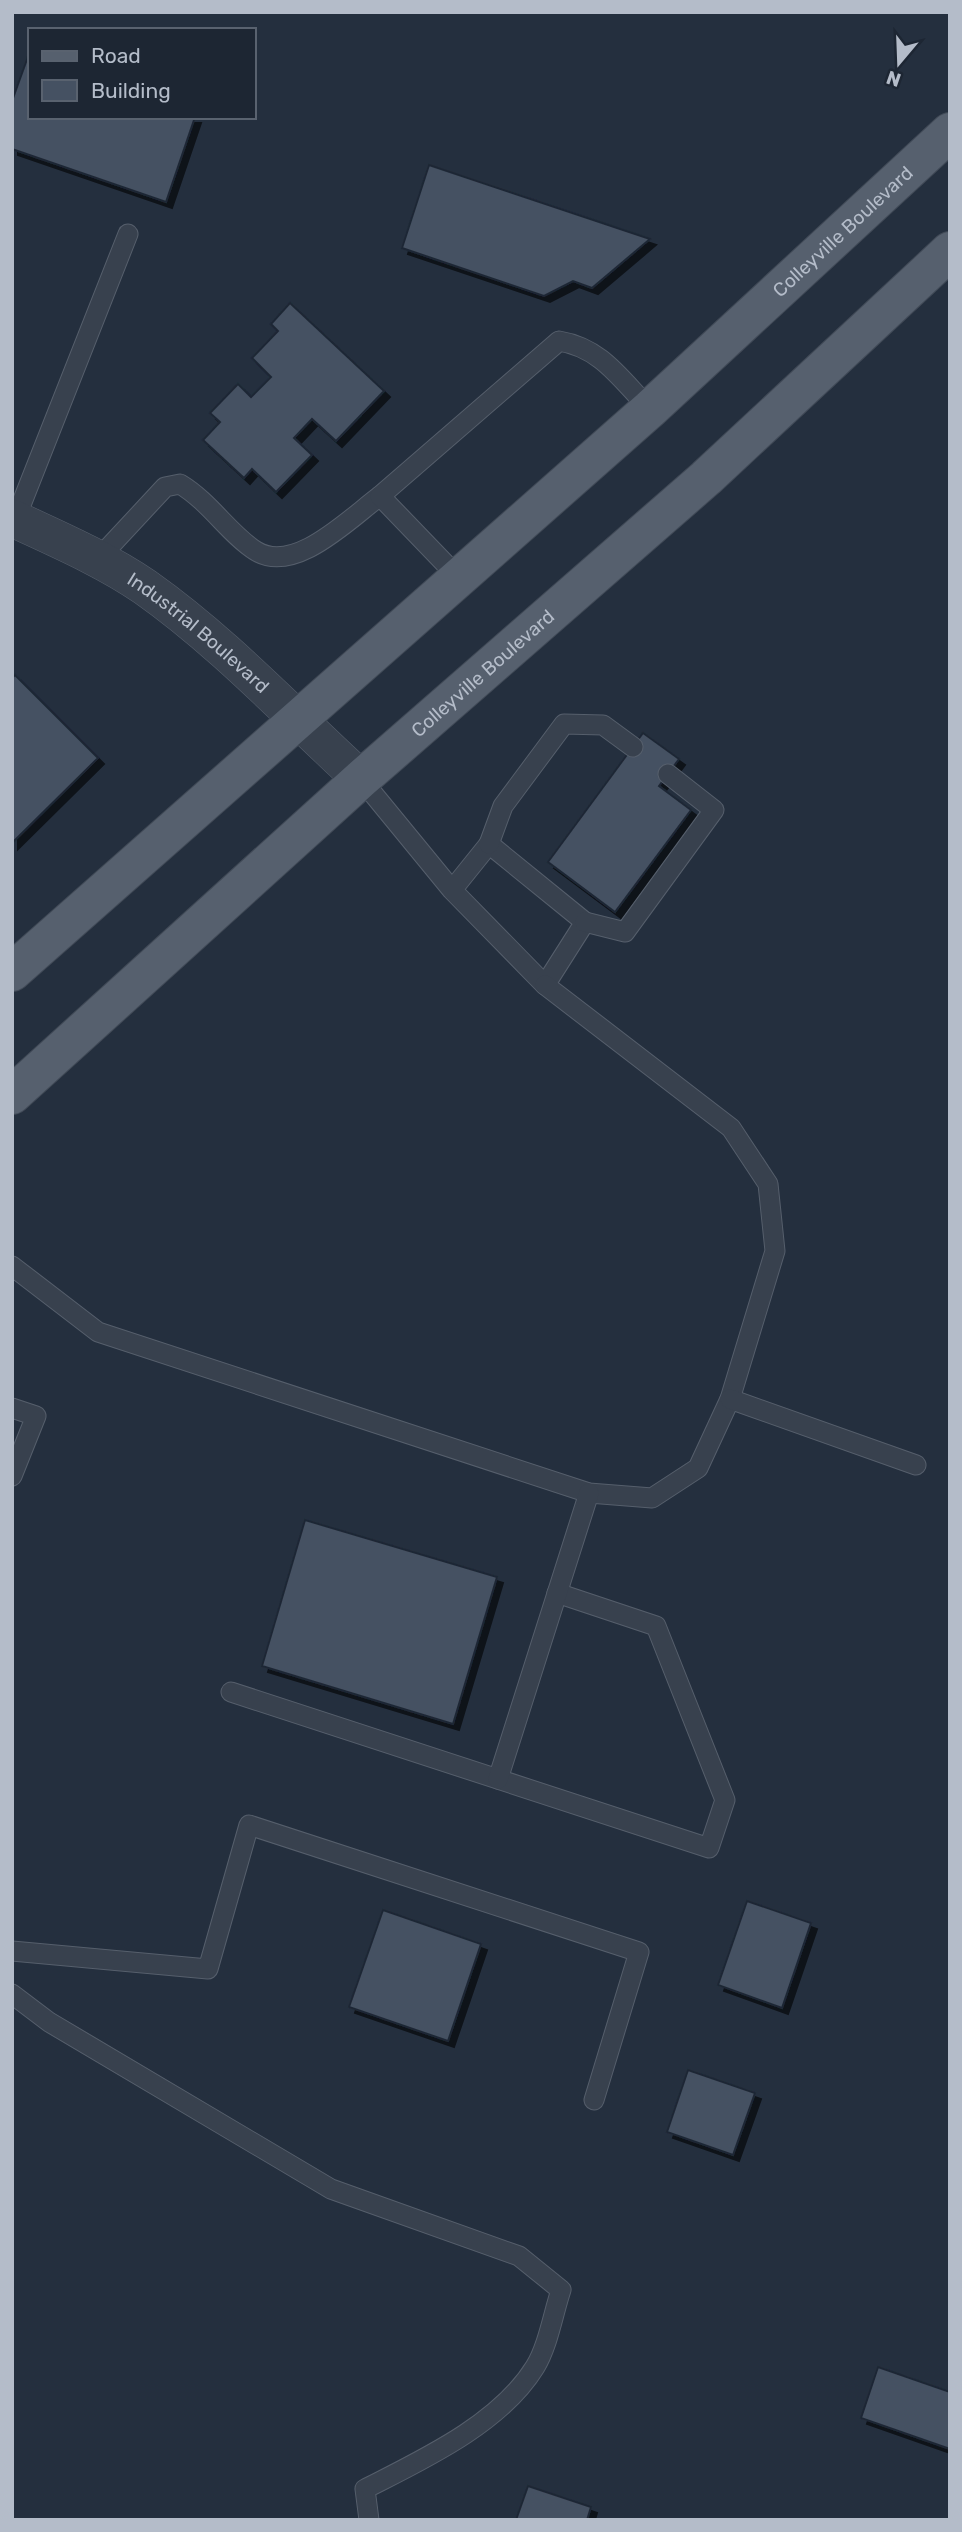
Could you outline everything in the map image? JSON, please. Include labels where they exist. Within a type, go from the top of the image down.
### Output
[{"type":"main road","name":"Colleyville Boulevard","points":[[12,971],[298,722],[650,409],[950,132]]},
{"type":"main road","name":"Colleyville Boulevard","points":[[12,1095],[361,779],[706,478],[950,251]]},
{"type":"street","name":"Industrial Boulevard","points":[[14,519],[98,559],[145,587],[196,629],[361,779]]},
{"type":"lane","points":[[14,519],[128,234]]},
{"type":"lane","points":[[98,559],[165,487],[180,484],[197,494],[256,551],[278,559],[301,554],[380,496],[559,341],[579,344],[596,353],[650,409]]},
{"type":"lane","points":[[380,496],[458,577]]},
{"type":"lane","points":[[452,890],[489,844],[503,806],[564,724],[603,725],[633,747]]},
{"type":"lane","points":[[489,844],[585,922],[625,932],[714,810],[667,774]]},
{"type":"lane","points":[[12,1266],[98,1332],[589,1493],[652,1498],[698,1468],[730,1399],[775,1251],[768,1184],[731,1128],[544,985],[452,890],[361,779]]},
{"type":"lane","points":[[544,985],[585,922]]},
{"type":"lane","points":[[730,1399],[916,1465]]},
{"type":"lane","points":[[12,1408],[36,1416],[12,1476]]},
{"type":"lane","points":[[498,1779],[589,1493]]},
{"type":"lane","points":[[231,1692],[709,1848],[725,1800],[656,1626],[557,1593]]},
{"type":"lane","points":[[12,1951],[208,1969],[249,1825],[639,1952],[594,2100]]},
{"type":"lane","points":[[12,1993],[49,2022],[331,2189],[519,2256],[561,2290],[535,2367],[495,2413],[425,2459],[365,2489],[369,2520]]},
{"type":"building","points":[[28,57],[28,119],[194,119],[166,202],[12,149],[12,101]]},
{"type":"building","points":[[429,165],[650,239],[592,288],[573,281],[544,296],[402,248]]},
{"type":"building","points":[[290,303],[384,391],[336,441],[312,419],[294,438],[312,455],[276,492],[252,469],[244,478],[203,440],[220,422],[210,413],[238,384],[251,397],[271,377],[252,358],[278,331],[271,324]]},
{"type":"building","points":[[15,675],[98,758],[12,843],[12,678]]},
{"type":"building","points":[[643,733],[679,759],[659,786],[691,810],[615,912],[548,862]]},
{"type":"building","points":[[305,1520],[497,1577],[453,1724],[262,1666]]},
{"type":"building","points":[[747,1901],[811,1923],[782,2008],[718,1985]]},
{"type":"building","points":[[383,1910],[481,1944],[448,2041],[349,2007]]},
{"type":"building","points":[[688,2070],[755,2093],[733,2155],[667,2132]]},
{"type":"building","points":[[878,2367],[950,2392],[950,2449],[861,2418]]},
{"type":"building","points":[[528,2486],[591,2507],[587,2520],[516,2520]]}]
